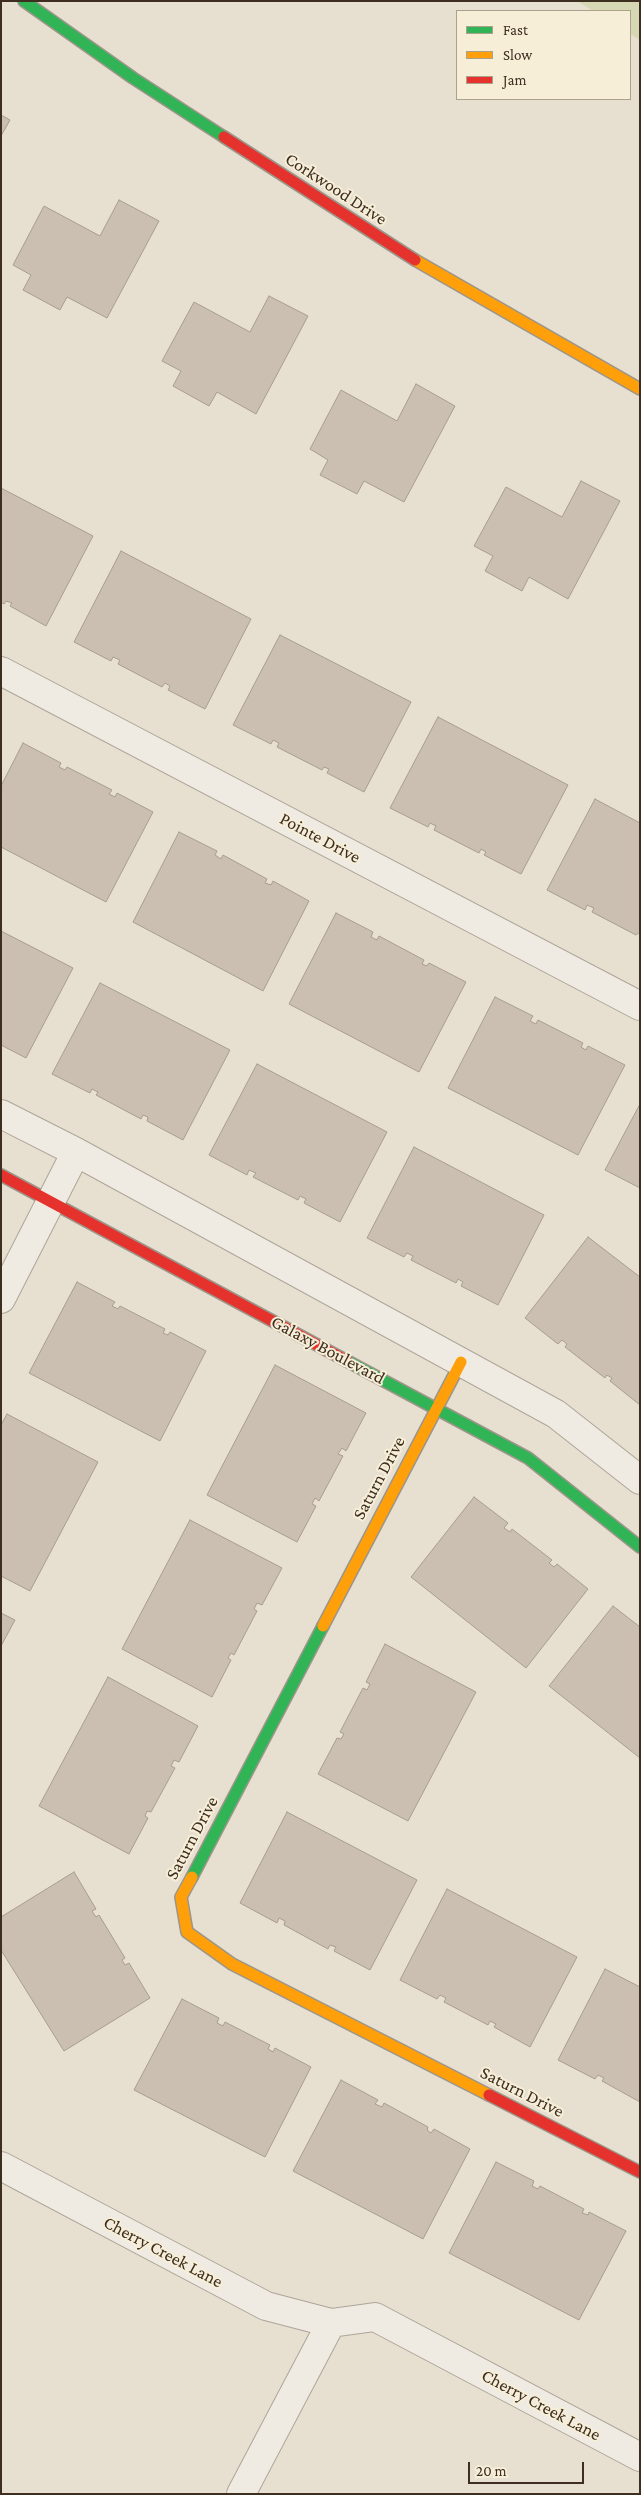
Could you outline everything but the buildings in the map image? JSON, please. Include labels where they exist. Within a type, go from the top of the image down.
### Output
[{"type":"street","name":"Corkwood Drive","points":[[24,1],[133,78],[366,230],[480,299],[640,389]]},
{"type":"street","name":"Pointe Drive","points":[[4,680],[640,1006]]},
{"type":"street","points":[[1,1114],[76,1152],[556,1414],[640,1480]]},
{"type":"street","points":[[1,1299],[76,1152]]},
{"type":"street","name":"Galaxy Boulevard","points":[[1,1175],[528,1458],[640,1547]]},
{"type":"street","name":"Saturn Drive","points":[[461,1362],[181,1897],[187,1932],[232,1964],[640,2172]]},
{"type":"street","name":"Cherry Creek Lane","points":[[1,2166],[266,2306],[331,2323],[375,2317],[640,2458]]},
{"type":"street","points":[[241,2494],[331,2323]]},
{"type":"green space","points":[[577,1],[640,1],[640,40],[631,35],[631,10],[591,10]]},
{"type":"traffic: fast","points":[[24,1],[133,78],[224,137]]},
{"type":"traffic: fast","points":[[347,1361],[528,1458],[640,1547]]},
{"type":"traffic: fast","points":[[192,1877],[323,1626]]},
{"type":"traffic: slow","points":[[415,260],[640,389]]},
{"type":"traffic: slow","points":[[323,1626],[461,1362]]},
{"type":"traffic: slow","points":[[192,1877],[181,1897],[187,1932],[232,1964],[489,2095]]},
{"type":"traffic: jam","points":[[224,137],[415,260]]},
{"type":"traffic: jam","points":[[1,1175],[347,1361]]},
{"type":"traffic: jam","points":[[489,2095],[640,2172]]}]
